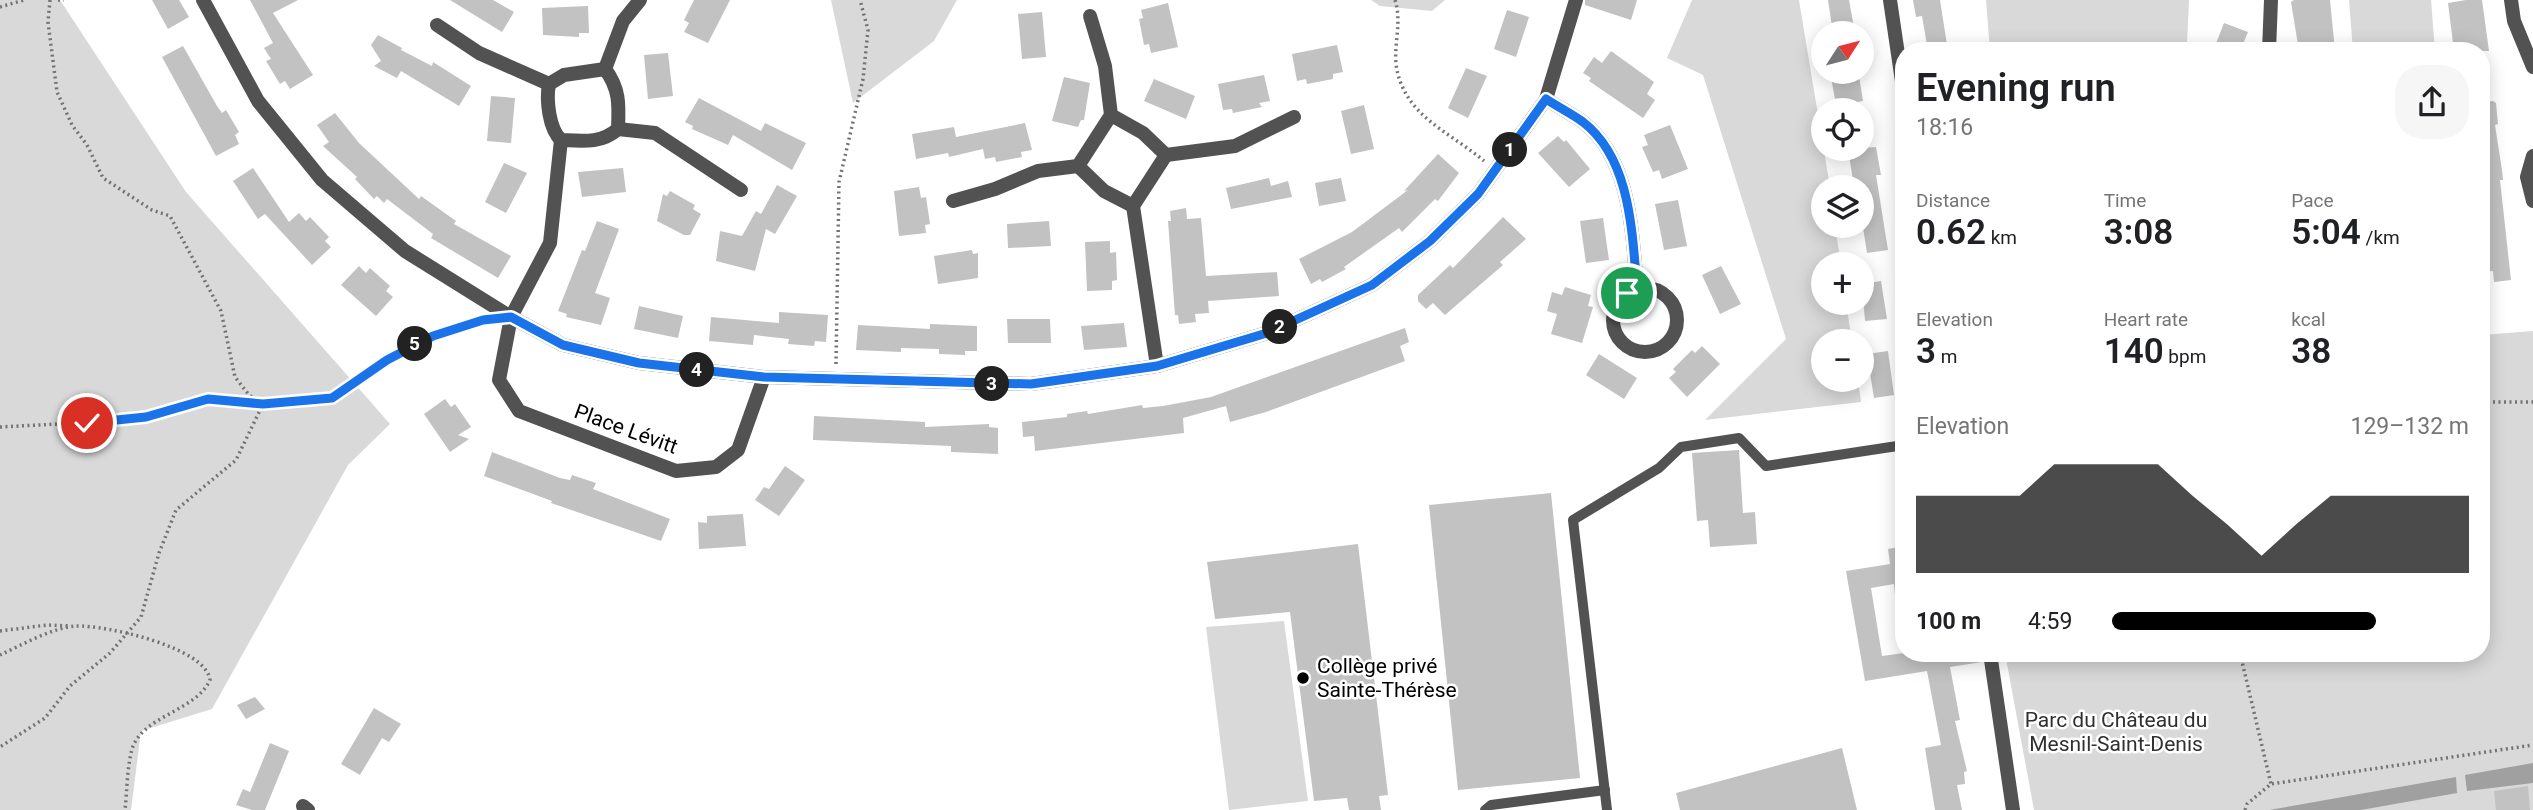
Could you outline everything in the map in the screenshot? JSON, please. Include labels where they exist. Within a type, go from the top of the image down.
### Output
[{"type":"street","points":[[203,0],[258,100],[322,180],[405,251],[511,317],[563,345],[639,363],[764,377],[1031,384],[1157,366],[1267,333],[1372,285],[1430,241],[1478,194],[1546,99],[1576,0]]},
{"type":"street","points":[[605,69],[623,21],[639,0]]},
{"type":"street","points":[[1890,0],[1896,42]]},
{"type":"street","points":[[2269,42],[2271,0]]},
{"type":"street","points":[[2511,0],[2514,21],[2533,67]]},
{"type":"street","points":[[953,201],[995,189],[1038,171],[1078,166],[1111,115],[1105,66],[1090,16]]},
{"type":"street","points":[[437,24],[479,53],[549,84]]},
{"type":"street","points":[[605,69],[564,75],[549,84],[547,94],[554,134],[561,140],[588,142],[608,138],[618,129],[655,133],[741,190]]},
{"type":"street","points":[[605,69],[616,83],[618,129]]},
{"type":"street","points":[[1546,99],[1585,124],[1606,149],[1619,172],[1631,230],[1637,288]]},
{"type":"street","points":[[1111,115],[1143,133],[1166,155]]},
{"type":"street","points":[[1157,366],[1133,206],[1166,155],[1235,146],[1294,117]]},
{"type":"street","name":"Place Lévitt","points":[[561,140],[550,243],[511,317],[499,380],[519,411],[676,471],[716,467],[738,450],[764,377]]},
{"type":"street","points":[[2533,156],[2527,177],[2533,201]]},
{"type":"street","points":[[1078,166],[1104,191],[1133,206]]},
{"type":"street","points":[[1637,288],[1657,290],[1666,295],[1677,313],[1674,334],[1668,343],[1649,352],[1628,348],[1620,340],[1612,320],[1619,300],[1637,288]]},
{"type":"street","points":[[1991,662],[2013,810]]},
{"type":"lane","points":[[1607,810],[1573,520],[1659,468],[1681,447],[1739,438],[1766,466],[1895,446]]},
{"type":"lane","points":[[1485,810],[1491,805],[1605,790]]},
{"type":"path","points":[[0,7],[24,0]]},
{"type":"path","points":[[50,0],[50,51],[57,92],[64,110],[103,178],[152,210],[170,216],[221,311],[235,377],[249,395],[263,404]]},
{"type":"path","points":[[58,0],[64,0]]},
{"type":"path","points":[[835,377],[839,183],[863,79],[868,30],[860,0]]},
{"type":"path","points":[[1395,0],[1399,18],[1396,64],[1400,83],[1409,102],[1431,125],[1495,170]]},
{"type":"path","points":[[0,427],[136,418],[208,399],[263,404],[332,398],[387,360],[433,336],[483,320],[511,317]]},
{"type":"path","points":[[2490,402],[2533,402]]},
{"type":"path","points":[[0,747],[32,729],[69,686],[127,634],[141,617],[159,553],[176,510],[236,460],[263,404]]},
{"type":"path","points":[[0,631],[47,625],[127,634],[197,659],[206,667],[210,680],[188,704],[151,727],[133,748],[125,810]]},
{"type":"path","points":[[0,655],[74,626]]},
{"type":"path","points":[[2242,662],[2271,784]]},
{"type":"path","points":[[2245,810],[2247,804],[2271,784],[2533,745]]},
{"type":"green space","points":[[0,0],[60,0],[186,192],[390,424],[348,465],[212,709],[141,731],[131,810],[0,810]]},
{"type":"green space","points":[[831,0],[957,0],[934,41],[853,103]]},
{"type":"green space","points":[[1371,0],[1445,0],[1432,11],[1380,6]]},
{"type":"green space","points":[[1692,0],[1799,0],[1815,98],[1811,98],[1811,161],[1826,161],[1828,175],[1811,175],[1811,238],[1837,238],[1839,252],[1811,252],[1811,315],[1848,315],[1850,329],[1811,329],[1811,392],[1860,392],[1861,402],[1705,420],[1786,339],[1703,75],[1667,58]]},
{"type":"green space","points":[[1986,0],[2189,0],[2187,42],[1989,42]]},
{"type":"green space","points":[[2349,0],[2431,0],[2434,42],[2352,42]]},
{"type":"green space","name":"Parc du Château du Mesnil-Saint-Denis","points":[[2533,331],[2533,810],[2034,810],[2007,662],[2490,662],[2490,334]]},
{"type":"green space","points":[[1284,621],[1308,801],[1229,810],[1206,627]]},
{"type":"shaded area","points":[[2533,763],[2533,783],[2467,791],[2465,775]]},
{"type":"shaded area","points":[[2456,777],[2457,793],[2361,810],[2269,810]]},
{"type":"building","points":[[152,0],[179,0],[189,17],[168,29]]},
{"type":"building","points":[[250,0],[298,0],[273,13],[313,75],[290,89],[285,81],[280,84],[266,61],[271,59],[264,48],[273,43]]},
{"type":"building","points":[[450,0],[493,0],[514,12],[502,32]]},
{"type":"building","points":[[694,0],[730,0],[708,43],[684,32],[689,23],[684,20]]},
{"type":"building","points":[[1585,0],[1637,0],[1631,20],[1585,5]]},
{"type":"building","points":[[1828,0],[1849,0],[1853,21],[1831,21]]},
{"type":"building","points":[[1913,0],[1940,0],[1947,42],[1926,42],[1922,16],[1916,17]]},
{"type":"building","points":[[2330,0],[2334,42],[2298,42],[2291,2]]},
{"type":"building","points":[[2482,0],[2488,42],[2453,42],[2448,3]]},
{"type":"building","points":[[1168,3],[1178,47],[1151,53],[1149,44],[1144,45],[1139,19],[1143,18],[1141,10]]},
{"type":"building","points":[[588,6],[589,33],[579,33],[579,37],[543,35],[542,8]]},
{"type":"building","points":[[1507,10],[1529,17],[1516,57],[1494,49]]},
{"type":"building","points":[[1042,12],[1046,57],[1022,59],[1018,14]]},
{"type":"building","points":[[2224,23],[2248,32],[2244,42],[2217,42]]},
{"type":"building","points":[[378,35],[432,66],[433,62],[471,86],[459,106],[401,71],[397,78],[374,66],[381,61],[371,45]]},
{"type":"building","points":[[1337,45],[1343,72],[1333,74],[1333,79],[1307,84],[1306,79],[1297,81],[1292,54]]},
{"type":"building","points":[[183,46],[217,106],[222,113],[226,110],[239,132],[235,135],[239,144],[216,156],[162,57]]},
{"type":"building","points":[[1611,51],[1654,82],[1647,94],[1655,100],[1643,118],[1589,81],[1591,78],[1583,73],[1594,57],[1602,63]]},
{"type":"building","points":[[668,53],[673,96],[648,99],[644,55]]},
{"type":"building","points":[[1466,68],[1487,76],[1468,118],[1448,108]]},
{"type":"building","points":[[1264,75],[1270,101],[1259,103],[1262,107],[1233,113],[1232,109],[1223,110],[1218,84]]},
{"type":"building","points":[[1064,77],[1090,83],[1084,120],[1081,120],[1078,127],[1052,121]]},
{"type":"building","points":[[1154,79],[1195,96],[1186,119],[1144,101]]},
{"type":"building","points":[[1832,84],[1860,84],[1863,98],[1835,98]]},
{"type":"building","points":[[491,96],[515,98],[511,143],[487,141]]},
{"type":"building","points":[[699,98],[761,131],[765,123],[806,143],[792,170],[733,135],[728,145],[692,129],[693,126],[685,122]]},
{"type":"building","points":[[2490,101],[2496,103],[2498,124],[2495,125],[2502,170],[2503,180],[2500,180],[2511,280],[2494,282],[2493,271],[2490,271]]},
{"type":"building","points":[[1364,105],[1374,149],[1351,154],[1341,111]]},
{"type":"building","points":[[335,113],[359,143],[419,199],[421,196],[456,221],[454,224],[511,256],[498,278],[431,238],[433,234],[387,199],[384,203],[377,196],[374,199],[355,179],[357,177],[323,146],[329,142],[317,125]]},
{"type":"building","points":[[1025,123],[1032,150],[1021,152],[1022,157],[996,162],[995,157],[985,159],[983,149],[949,157],[948,153],[916,159],[912,134],[954,127],[956,137]]},
{"type":"building","points":[[1670,125],[1688,169],[1662,179],[1659,170],[1653,172],[1642,147],[1648,145],[1644,135]]},
{"type":"building","points":[[1558,136],[1564,142],[1566,140],[1590,169],[1569,187],[1538,153]]},
{"type":"building","points":[[1874,147],[1881,175],[1876,175],[1888,250],[1867,252],[1865,238],[1874,238],[1874,175],[1852,175],[1850,161],[1874,161]]},
{"type":"building","points":[[1438,154],[1459,173],[1438,201],[1435,199],[1402,232],[1399,228],[1344,267],[1346,269],[1322,282],[1320,279],[1311,284],[1299,259],[1352,232],[1408,190],[1404,191]]},
{"type":"building","points":[[504,163],[527,173],[506,213],[485,202]]},
{"type":"building","points":[[253,168],[289,222],[299,213],[306,221],[310,217],[329,237],[325,241],[331,247],[312,265],[265,214],[258,219],[233,181]]},
{"type":"building","points":[[623,168],[626,192],[582,197],[578,172]]},
{"type":"building","points":[[1269,178],[1271,186],[1288,181],[1292,197],[1231,209],[1226,188]]},
{"type":"building","points":[[1341,178],[1346,201],[1319,206],[1315,183]]},
{"type":"building","points":[[777,185],[797,196],[775,234],[766,229],[755,271],[716,261],[720,231],[742,236],[756,211],[761,214]]},
{"type":"building","points":[[919,187],[921,198],[926,197],[930,224],[925,225],[926,233],[899,236],[894,191]]},
{"type":"building","points":[[670,191],[695,205],[693,209],[701,214],[690,235],[684,235],[657,221],[663,194],[667,196]]},
{"type":"building","points":[[1678,200],[1687,246],[1664,250],[1655,204]]},
{"type":"building","points":[[1186,208],[1187,219],[1201,218],[1206,276],[1277,272],[1279,296],[1208,301],[1209,313],[1195,314],[1196,322],[1179,324],[1178,315],[1175,315],[1168,221],[1171,221],[1170,211]]},
{"type":"building","points":[[1503,217],[1526,239],[1500,262],[1503,265],[1445,315],[1433,303],[1426,309],[1418,301],[1418,295],[1450,265],[1453,268]]},
{"type":"building","points":[[1603,218],[1609,260],[1586,263],[1580,221]]},
{"type":"building","points":[[597,221],[619,229],[595,293],[610,298],[601,325],[566,317],[567,314],[558,311],[582,250],[585,251]]},
{"type":"building","points":[[1049,221],[1051,246],[1008,248],[1007,224]]},
{"type":"building","points":[[1110,241],[1110,253],[1116,252],[1117,280],[1112,281],[1112,290],[1087,291],[1085,242]]},
{"type":"building","points":[[972,250],[973,254],[978,253],[978,278],[938,284],[934,256]]},
{"type":"building","points":[[359,266],[366,273],[370,268],[390,286],[386,291],[393,297],[376,316],[341,285]]},
{"type":"building","points":[[1721,266],[1741,304],[1720,314],[1702,275]]},
{"type":"building","points":[[1881,281],[1887,319],[1865,321],[1865,315],[1874,315],[1874,282]]},
{"type":"building","points":[[1565,287],[1591,295],[1588,306],[1593,307],[1582,343],[1551,334],[1557,314],[1547,311],[1552,292],[1562,295]]},
{"type":"building","points":[[639,306],[683,316],[678,338],[634,329]]},
{"type":"building","points":[[779,312],[828,315],[826,342],[815,341],[814,346],[788,344],[789,339],[754,335],[753,345],[709,341],[711,317],[779,323]]},
{"type":"building","points":[[1007,319],[1050,319],[1051,343],[1008,343]]},
{"type":"building","points":[[1124,323],[1127,347],[1084,350],[1081,326]]},
{"type":"building","points":[[930,324],[977,326],[977,351],[965,351],[965,355],[939,354],[939,349],[901,348],[901,352],[856,350],[858,325],[930,329]]},
{"type":"building","points":[[1405,328],[1409,342],[1400,346],[1405,361],[1266,412],[1230,422],[1226,406],[1183,418],[1184,433],[1035,451],[1034,436],[1023,437],[1022,422],[1067,417],[1067,414],[1087,411],[1088,414],[1142,405],[1143,408],[1163,406],[1211,397]]},
{"type":"building","points":[[1702,346],[1720,364],[1687,397],[1669,378],[1676,372],[1673,369],[1692,350],[1695,353]]},
{"type":"building","points":[[1888,351],[1894,395],[1874,398],[1874,353]]},
{"type":"building","points":[[1599,354],[1637,378],[1624,399],[1586,375]]},
{"type":"building","points":[[445,399],[451,407],[455,404],[471,427],[458,435],[469,439],[450,452],[424,414]]},
{"type":"building","points":[[814,416],[925,422],[925,427],[989,424],[989,427],[998,428],[998,454],[951,452],[951,446],[813,440]]},
{"type":"building","points":[[1739,450],[1743,513],[1755,512],[1757,544],[1710,547],[1708,520],[1697,521],[1692,453]]},
{"type":"building","points":[[492,452],[560,478],[570,480],[572,475],[596,483],[593,489],[670,519],[661,541],[551,503],[552,501],[484,476]]},
{"type":"building","points":[[785,466],[805,480],[779,516],[755,500],[764,487],[769,489]]},
{"type":"building","points":[[1551,493],[1580,778],[1458,790],[1429,505]]},
{"type":"building","points":[[743,514],[746,546],[699,549],[698,522],[707,523],[707,516]]},
{"type":"building","points":[[1358,544],[1388,795],[1379,796],[1381,810],[1349,810],[1347,798],[1314,801],[1290,612],[1215,619],[1207,562]]},
{"type":"building","points":[[1895,548],[1895,595],[1894,584],[1871,588],[1882,656],[1895,654],[1895,662],[1982,662],[1950,667],[1960,720],[1955,721],[1967,771],[1964,772],[1965,784],[1957,785],[1962,810],[1935,810],[1925,748],[1941,745],[1927,671],[1865,681],[1846,571],[1890,564],[1888,549]]},
{"type":"building","points":[[255,697],[265,709],[246,719],[237,705]]},
{"type":"building","points":[[374,708],[401,724],[389,742],[382,738],[360,775],[341,764]]},
{"type":"building","points":[[270,743],[289,751],[265,810],[252,810],[236,805],[243,789],[250,792]]},
{"type":"building","points":[[1842,748],[1857,810],[1680,810],[1676,793]]},
{"type":"building","points":[[2528,786],[2530,810],[2496,810],[2494,791]]},
{"type":"place","name":"Collège privé Sainte-Thérèse","points":[[1303,678]]},
{"type":"route","points":[[87,423],[146,417],[208,399],[263,404],[332,398],[387,360],[433,336],[483,320],[511,317],[563,345],[639,363],[764,377],[1031,384],[1157,366],[1267,333],[1372,285],[1430,241],[1478,194],[1546,99],[1585,124],[1606,149],[1619,172],[1631,230],[1637,288],[1627,293]]}]
